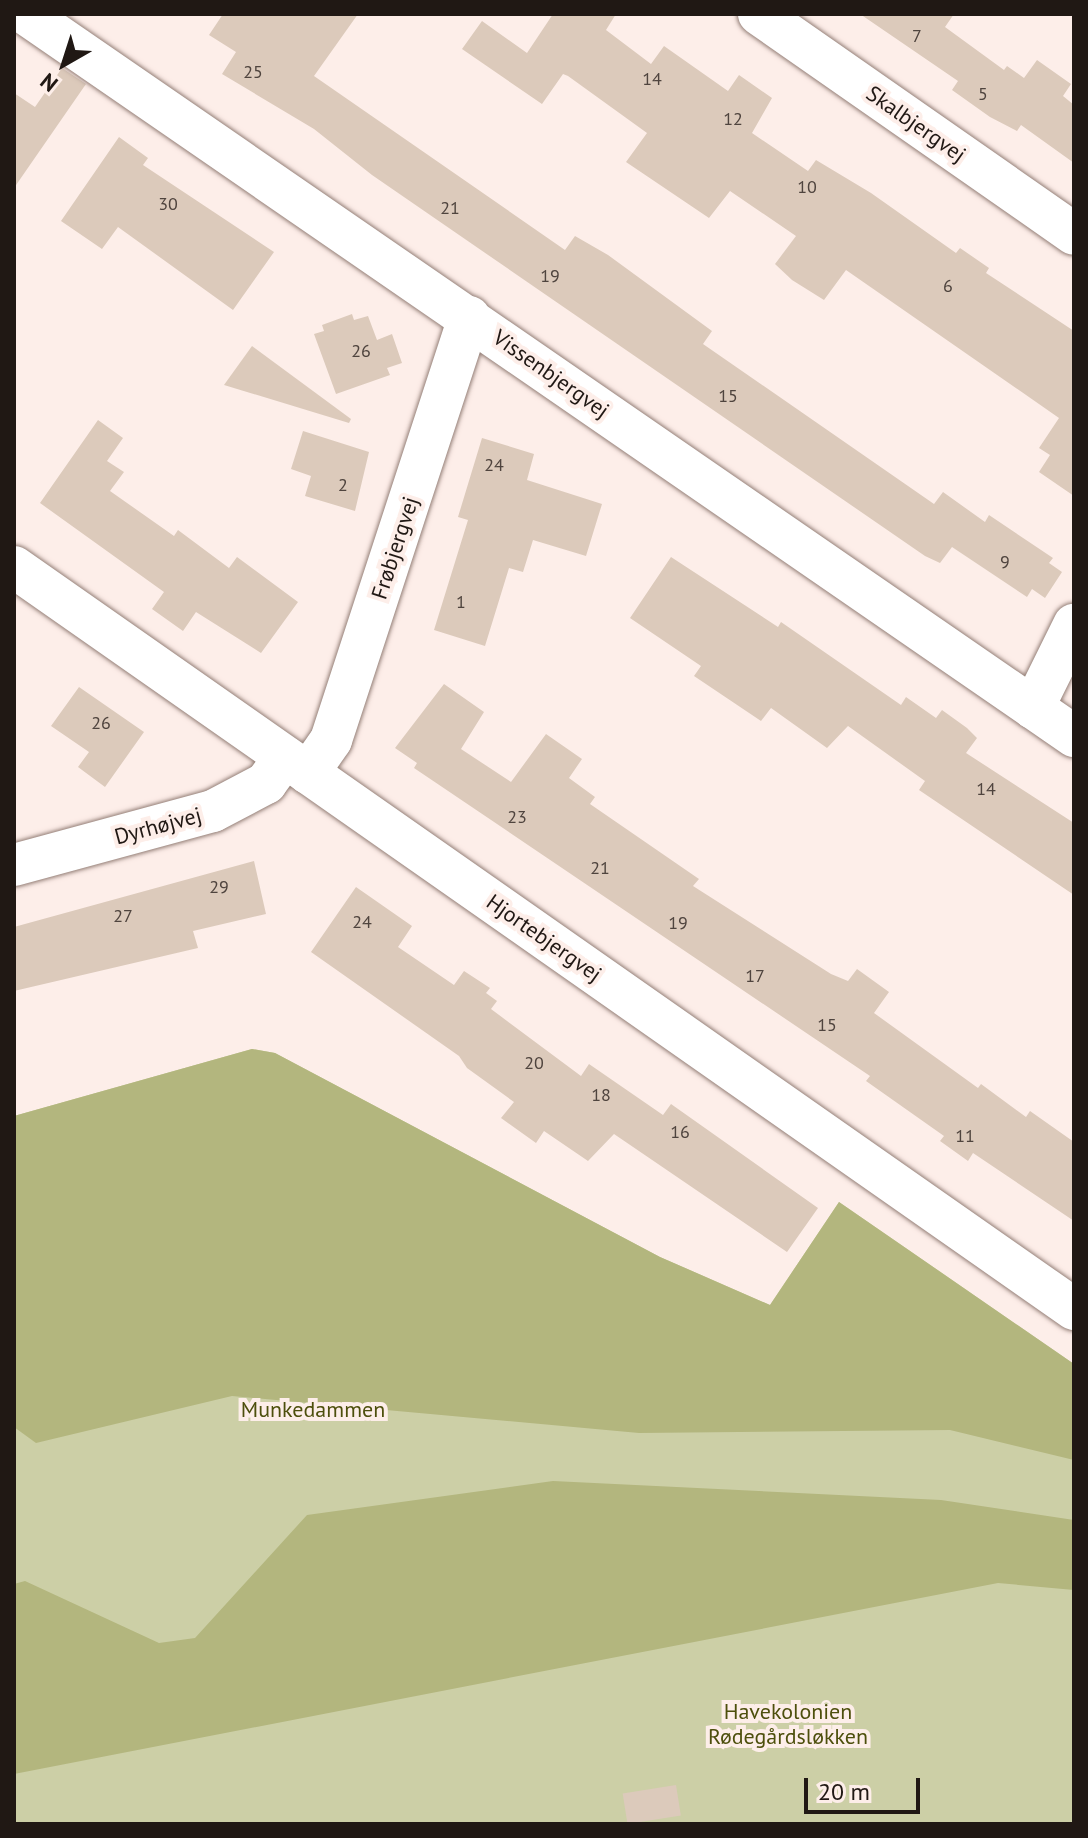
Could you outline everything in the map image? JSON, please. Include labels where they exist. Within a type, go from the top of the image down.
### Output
[{"type":"street","name":"Skalbjergvej","points":[[759,14],[1074,234]]},
{"type":"street","name":"Vissenbjergvej","points":[[49,21],[469,317],[1074,736]]},
{"type":"street","name":"Frøbjergvej","points":[[296,765],[331,740],[469,317]]},
{"type":"street","name":"Hjortebjergvej","points":[[14,567],[1074,1309]]},
{"type":"street","points":[[1033,708],[1074,625]]},
{"type":"street","name":"Dyrhøjvej","points":[[14,865],[234,802],[296,765]]},
{"type":"green space","name":"Munkedammen","points":[[252,1049],[275,1053],[660,1257],[770,1305],[839,1202],[1074,1364],[1074,1824],[14,1824],[14,1116]]},
{"type":"green space","points":[[252,1049],[275,1053],[660,1257],[770,1305],[839,1202],[1074,1364],[1074,1460],[950,1430],[639,1433],[232,1396],[36,1443],[14,1427],[14,1116]]},
{"type":"green space","points":[[553,1481],[941,1500],[1074,1520],[1074,1590],[998,1583],[14,1774],[14,1584],[25,1581],[159,1643],[195,1638],[307,1515]]},
{"type":"building","points":[[223,14],[358,14],[314,76],[565,250],[575,236],[608,255],[712,331],[703,344],[934,504],[943,492],[985,522],[989,515],[1053,558],[1049,563],[1062,572],[1045,598],[1032,589],[1027,597],[952,547],[940,563],[925,556],[372,175],[314,129],[222,74],[236,52],[209,35]]},
{"type":"building","points":[[553,14],[616,14],[606,30],[651,64],[664,46],[728,91],[739,75],[772,98],[752,133],[808,171],[816,160],[871,193],[956,253],[960,248],[989,268],[986,273],[1074,331],[1074,496],[1039,472],[1050,455],[1039,448],[1059,418],[846,270],[824,300],[792,280],[775,264],[796,236],[730,191],[709,218],[626,162],[647,133],[568,76],[563,74],[542,104],[462,49],[482,21],[527,53]]},
{"type":"building","points":[[860,14],[954,14],[945,27],[1004,70],[1007,66],[1024,78],[1037,60],[1071,84],[1063,96],[1074,105],[1074,163],[1021,125],[1017,131],[990,117],[952,90],[958,81]]},
{"type":"building","points":[[62,68],[86,84],[14,188],[14,93],[35,107]]},
{"type":"building","points":[[119,137],[148,158],[143,165],[274,252],[233,310],[118,227],[102,249],[61,221]]},
{"type":"building","points":[[352,314],[354,320],[368,316],[377,340],[392,334],[402,363],[387,368],[390,375],[336,394],[314,334],[324,331],[322,325]]},
{"type":"building","points":[[252,346],[351,419],[349,423],[224,385]]},
{"type":"building","points":[[98,420],[123,438],[107,461],[124,472],[110,491],[174,536],[178,530],[229,568],[237,557],[298,602],[261,653],[196,612],[183,631],[152,609],[164,592],[40,503]]},
{"type":"building","points":[[303,431],[369,452],[355,511],[305,496],[311,476],[291,469]]},
{"type":"building","points":[[482,438],[534,454],[527,480],[602,504],[586,556],[533,540],[523,572],[509,568],[485,646],[434,630],[468,520],[458,517]]},
{"type":"building","points":[[671,557],[778,627],[781,622],[901,705],[906,697],[936,718],[942,710],[967,728],[977,738],[966,753],[1074,823],[1074,895],[919,790],[925,781],[848,726],[827,748],[771,708],[761,721],[694,676],[701,666],[630,618]]},
{"type":"building","points":[[444,684],[484,712],[461,749],[511,782],[546,734],[582,759],[569,778],[595,797],[590,804],[699,879],[693,886],[831,974],[848,981],[857,969],[889,992],[874,1013],[978,1088],[981,1084],[1026,1117],[1030,1111],[1074,1142],[1074,1221],[973,1153],[968,1161],[940,1141],[944,1136],[866,1081],[870,1076],[414,768],[417,763],[395,748]]},
{"type":"building","points":[[79,687],[144,732],[105,787],[78,767],[89,752],[51,726]]},
{"type":"building","points":[[254,861],[266,914],[193,931],[198,948],[14,991],[14,927]]},
{"type":"building","points":[[356,887],[412,926],[398,947],[454,985],[464,971],[490,988],[486,993],[497,1001],[491,1009],[581,1076],[589,1064],[663,1115],[671,1104],[818,1208],[787,1252],[614,1134],[588,1161],[544,1131],[536,1143],[501,1118],[514,1102],[467,1068],[459,1056],[311,952]]},
{"type":"building","points":[[676,1785],[681,1816],[628,1824],[623,1793]]},
{"type":"park label","name":"Havekolonien Rødegårdsløkken","points":[[788,1724]]}]
